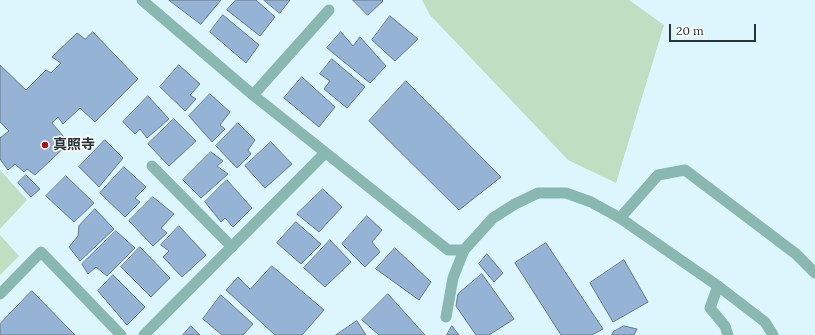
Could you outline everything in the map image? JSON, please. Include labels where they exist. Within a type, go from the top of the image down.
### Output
[{"type":"street","points":[[142,0],[253,95],[448,250],[464,250]]},
{"type":"street","points":[[253,95],[329,10]]},
{"type":"street","points":[[144,335],[232,248],[325,152]]},
{"type":"street","points":[[152,166],[232,248]]},
{"type":"street","points":[[620,218],[658,175],[685,170],[796,254],[815,273]]},
{"type":"street","points":[[446,317],[453,278],[464,250],[493,218],[515,204],[538,193],[566,193],[591,202],[620,218],[718,286],[765,322],[773,335]]},
{"type":"street","points":[[0,294],[41,252],[121,335]]},
{"type":"street","points":[[718,286],[710,308],[725,326],[728,335]]},
{"type":"green space","points":[[422,0],[629,0],[664,25],[616,183],[568,160],[430,15]]},
{"type":"green space","points":[[0,170],[27,200],[0,229]]},
{"type":"green space","points":[[0,235],[19,256],[0,275]]},
{"type":"building","points":[[169,0],[221,0],[201,24]]},
{"type":"building","points":[[236,0],[256,0],[275,17],[260,36],[227,10]]},
{"type":"building","points":[[264,0],[290,0],[280,13]]},
{"type":"building","points":[[353,0],[382,0],[383,1],[368,15]]},
{"type":"building","points":[[223,15],[259,45],[246,63],[210,32]]},
{"type":"building","points":[[390,16],[418,39],[395,61],[372,40]]},
{"type":"building","points":[[93,32],[138,79],[95,122],[80,108],[63,124],[58,117],[52,123],[69,143],[35,175],[27,169],[24,172],[15,164],[8,170],[0,159],[0,138],[9,131],[0,122],[0,65],[26,90],[46,70],[51,73],[61,63],[52,57],[77,33],[85,39]]},
{"type":"building","points":[[341,32],[353,46],[360,37],[386,66],[370,83],[327,48]]},
{"type":"building","points":[[332,59],[365,87],[347,108],[324,89],[330,81],[320,74]]},
{"type":"building","points":[[179,65],[200,84],[190,95],[196,99],[185,111],[160,87]]},
{"type":"building","points":[[302,77],[335,107],[319,127],[284,98]]},
{"type":"building","points":[[406,81],[501,177],[459,210],[369,121]]},
{"type":"building","points":[[210,94],[230,112],[220,125],[225,129],[212,142],[189,116]]},
{"type":"building","points":[[148,96],[169,119],[147,138],[140,129],[135,134],[123,122]]},
{"type":"building","points":[[174,119],[196,141],[169,166],[148,144]]},
{"type":"building","points":[[238,123],[255,140],[248,150],[251,154],[237,168],[216,146]]},
{"type":"building","points":[[105,140],[123,158],[99,187],[79,167]]},
{"type":"building","points":[[271,142],[292,164],[265,188],[245,166]]},
{"type":"building","points":[[211,152],[223,161],[217,166],[228,174],[201,198],[183,180]]},
{"type":"building","points":[[124,167],[146,187],[135,198],[140,202],[125,217],[100,193]]},
{"type":"building","points":[[26,175],[40,189],[31,197],[18,183]]},
{"type":"building","points":[[66,176],[94,203],[74,222],[46,196]]},
{"type":"building","points":[[227,180],[252,208],[233,227],[225,218],[221,222],[205,202]]},
{"type":"building","points":[[323,189],[342,207],[319,232],[297,214]]},
{"type":"building","points":[[153,197],[174,214],[161,228],[167,233],[153,246],[129,221]]},
{"type":"building","points":[[95,209],[114,229],[80,261],[69,247],[78,236],[79,226]]},
{"type":"building","points":[[367,216],[382,230],[372,242],[380,252],[365,267],[342,244]]},
{"type":"building","points":[[296,222],[321,244],[301,264],[277,243]]},
{"type":"building","points":[[179,226],[206,255],[182,277],[163,257],[169,251],[161,245]]},
{"type":"building","points":[[116,231],[135,248],[107,276],[96,267],[88,274],[82,264]]},
{"type":"building","points":[[330,240],[351,262],[325,287],[304,268]]},
{"type":"building","points":[[546,243],[603,329],[592,335],[561,335],[515,263]]},
{"type":"building","points":[[140,247],[170,278],[151,297],[121,267]]},
{"type":"building","points":[[395,248],[431,282],[419,300],[376,269]]},
{"type":"building","points":[[487,254],[503,273],[494,282],[479,264]]},
{"type":"building","points":[[624,260],[648,302],[613,322],[590,283]]},
{"type":"building","points":[[272,266],[324,310],[302,335],[275,335],[226,290],[238,277],[250,289]]},
{"type":"building","points":[[482,274],[514,319],[489,335],[476,335],[456,306],[458,294]]},
{"type":"building","points":[[113,275],[145,307],[127,325],[98,291]]},
{"type":"building","points":[[32,291],[75,335],[0,335],[0,324]]},
{"type":"building","points":[[388,294],[425,335],[379,335],[362,320]]},
{"type":"building","points":[[221,295],[253,324],[243,335],[222,335],[203,319]]},
{"type":"building","points":[[357,321],[366,335],[336,335]]},
{"type":"building","points":[[191,326],[200,335],[183,335]]},
{"type":"building","points":[[452,326],[459,335],[447,335]]},
{"type":"building","points":[[624,326],[637,329],[634,335],[612,335],[613,332]]},
{"type":"place","name":"真照寺","points":[[45,145]]}]
